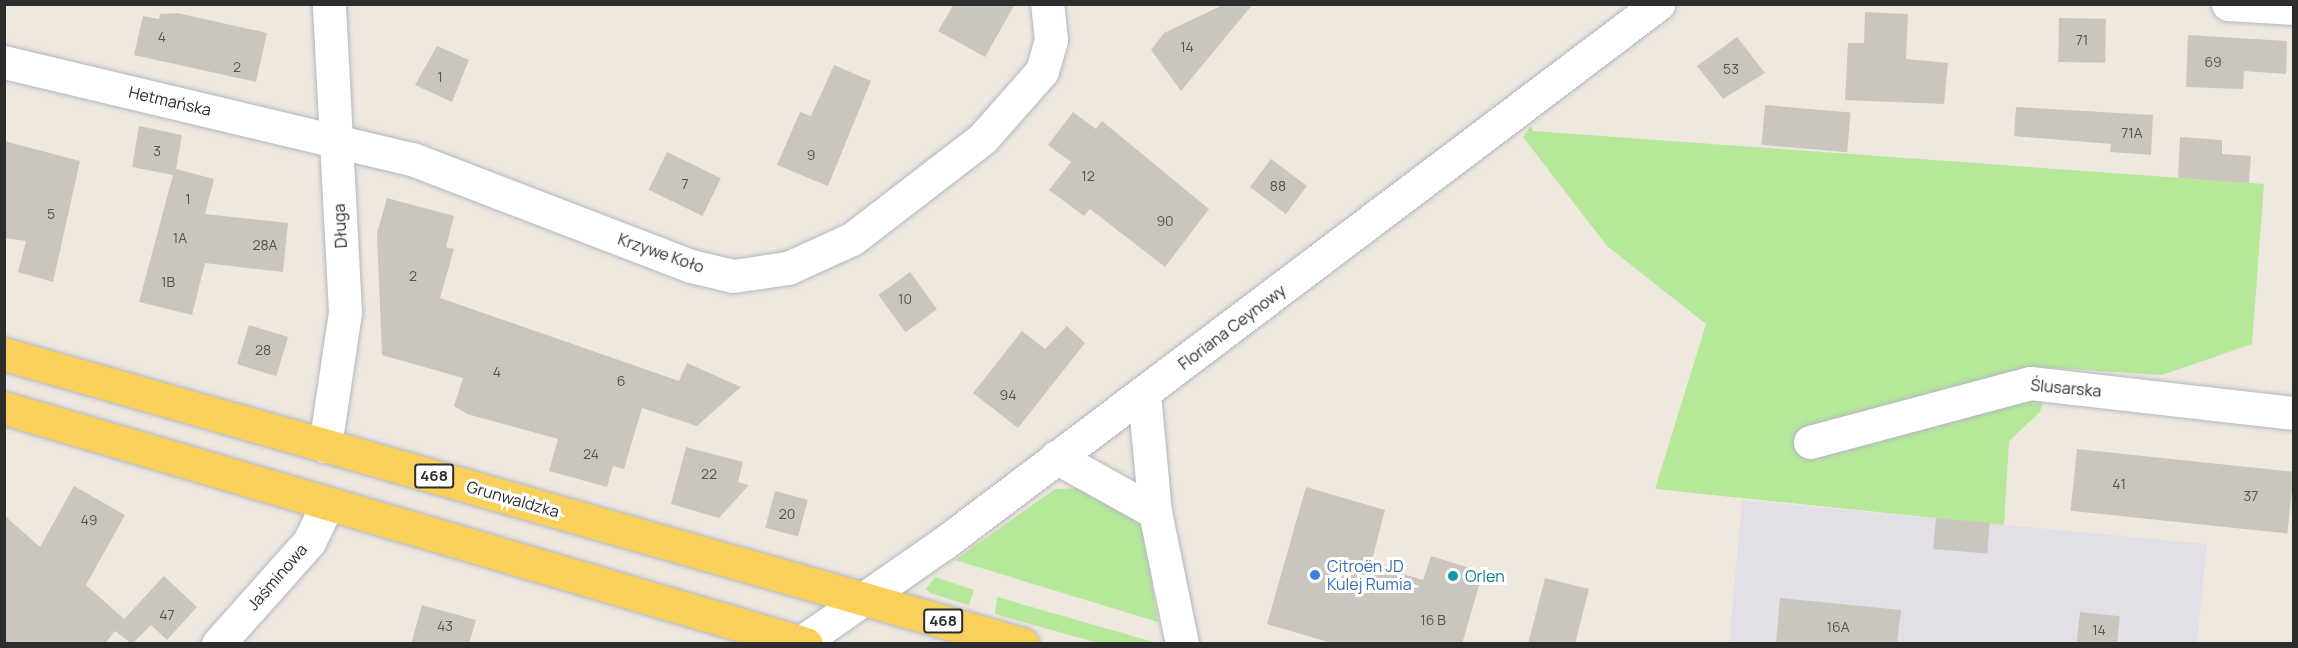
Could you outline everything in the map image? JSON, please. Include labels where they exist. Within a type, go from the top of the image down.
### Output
[{"type":"main road","name":"Grunwaldzka","points":[[4,354],[1022,644]]},
{"type":"main road","points":[[4,408],[327,505],[802,643]]},
{"type":"street","name":"Długa","points":[[325,446],[345,312],[328,4]]},
{"type":"street","name":"Krzywe Koło","points":[[335,140],[412,159],[691,266],[733,276],[788,268],[852,239],[918,193],[1019,103],[1042,71],[1051,40],[1047,4]]},
{"type":"street","name":"Floriana Ceynowy","points":[[802,643],[1144,394],[1658,4]]},
{"type":"street","points":[[2228,4],[2294,8]]},
{"type":"street","name":"Hetmańska","points":[[4,62],[335,140]]},
{"type":"street","name":"Ślusarska","points":[[1810,442],[2030,383],[2294,414]]},
{"type":"street","points":[[1144,394],[1155,512],[1182,644]]},
{"type":"street","points":[[1056,457],[1155,512]]},
{"type":"street","name":"Jaśminowa","points":[[218,644],[309,542],[327,505]]},
{"type":"shaded area","points":[[1742,500],[2207,544],[2197,643],[1729,644]]},
{"type":"green space","points":[[1531,126],[1533,131],[2264,184],[2252,344],[2162,375],[2052,368],[2040,412],[2009,441],[2004,525],[1655,489],[1706,324],[1607,246],[1523,137]]},
{"type":"green space","points":[[1083,488],[1126,506],[1143,525],[1158,622],[955,560],[1055,489]]},
{"type":"green space","points":[[935,577],[974,590],[969,605],[930,593],[926,589]]},
{"type":"green space","points":[[997,597],[1157,643],[1098,643],[995,614]]},
{"type":"building","points":[[954,4],[1015,4],[985,57],[938,31]]},
{"type":"building","points":[[1225,4],[1253,4],[1181,91],[1151,50],[1164,33]]},
{"type":"building","points":[[1865,12],[1908,14],[1906,59],[1948,63],[1944,104],[1845,100],[1848,43],[1864,43]]},
{"type":"building","points":[[177,13],[267,33],[256,82],[134,55],[143,16],[159,19],[160,14]]},
{"type":"building","points":[[2059,18],[2106,19],[2105,63],[2058,62]]},
{"type":"building","points":[[2188,35],[2287,41],[2286,74],[2244,71],[2243,89],[2186,87]]},
{"type":"building","points":[[1737,37],[1765,73],[1723,99],[1697,66]]},
{"type":"building","points":[[437,46],[469,60],[452,102],[415,85]]},
{"type":"building","points":[[834,65],[871,81],[828,186],[777,165],[800,112],[811,116]]},
{"type":"building","points":[[1765,105],[1851,112],[1847,152],[1762,145]]},
{"type":"building","points":[[2016,107],[2153,115],[2151,155],[2110,152],[2111,144],[2014,136]]},
{"type":"building","points":[[1073,112],[1096,129],[1102,121],[1209,209],[1165,267],[1090,209],[1084,216],[1049,190],[1071,162],[1048,145]]},
{"type":"building","points":[[139,126],[182,135],[176,169],[214,179],[205,214],[288,223],[283,272],[205,263],[192,315],[139,302],[173,175],[132,167]]},
{"type":"building","points":[[2180,137],[2222,140],[2222,154],[2251,156],[2249,183],[2178,178]]},
{"type":"building","points":[[4,141],[80,161],[53,282],[18,272],[26,241],[4,238]]},
{"type":"building","points":[[667,152],[721,178],[703,216],[649,190]]},
{"type":"building","points":[[1271,159],[1307,186],[1286,214],[1250,187]]},
{"type":"building","points":[[387,198],[454,216],[446,247],[454,249],[440,298],[679,381],[687,363],[741,387],[697,426],[642,408],[624,469],[613,466],[607,487],[549,471],[558,439],[467,414],[454,406],[463,378],[382,355],[377,233]]},
{"type":"building","points":[[910,272],[937,309],[905,332],[878,295]]},
{"type":"building","points":[[249,325],[288,337],[276,376],[237,364]]},
{"type":"building","points":[[1067,326],[1085,343],[1018,428],[973,393],[1022,331],[1045,349]]},
{"type":"building","points":[[686,447],[743,462],[738,482],[749,485],[719,518],[671,504]]},
{"type":"building","points":[[2077,449],[2294,472],[2287,533],[2071,511]]},
{"type":"building","points":[[74,486],[125,515],[86,585],[124,619],[164,576],[197,607],[167,640],[151,625],[132,644],[115,631],[105,644],[4,644],[4,515],[40,547]]},
{"type":"building","points":[[1306,487],[1385,510],[1371,564],[1423,580],[1431,556],[1483,572],[1462,644],[1335,644],[1267,624]]},
{"type":"building","points":[[775,491],[808,500],[798,537],[765,528]]},
{"type":"building","points":[[1936,518],[1990,523],[1987,554],[1933,549]]},
{"type":"building","points":[[1545,578],[1589,589],[1575,644],[1528,644]]},
{"type":"building","points":[[1780,598],[1901,610],[1897,644],[1776,644]]},
{"type":"building","points":[[422,605],[476,620],[469,644],[411,644]]},
{"type":"building","points":[[2080,612],[2120,616],[2117,644],[2077,644]]},
{"type":"place","name":"Citroën JD Kulej Rumia","points":[[1315,575]]},
{"type":"place","name":"Orlen","points":[[1453,576]]}]
